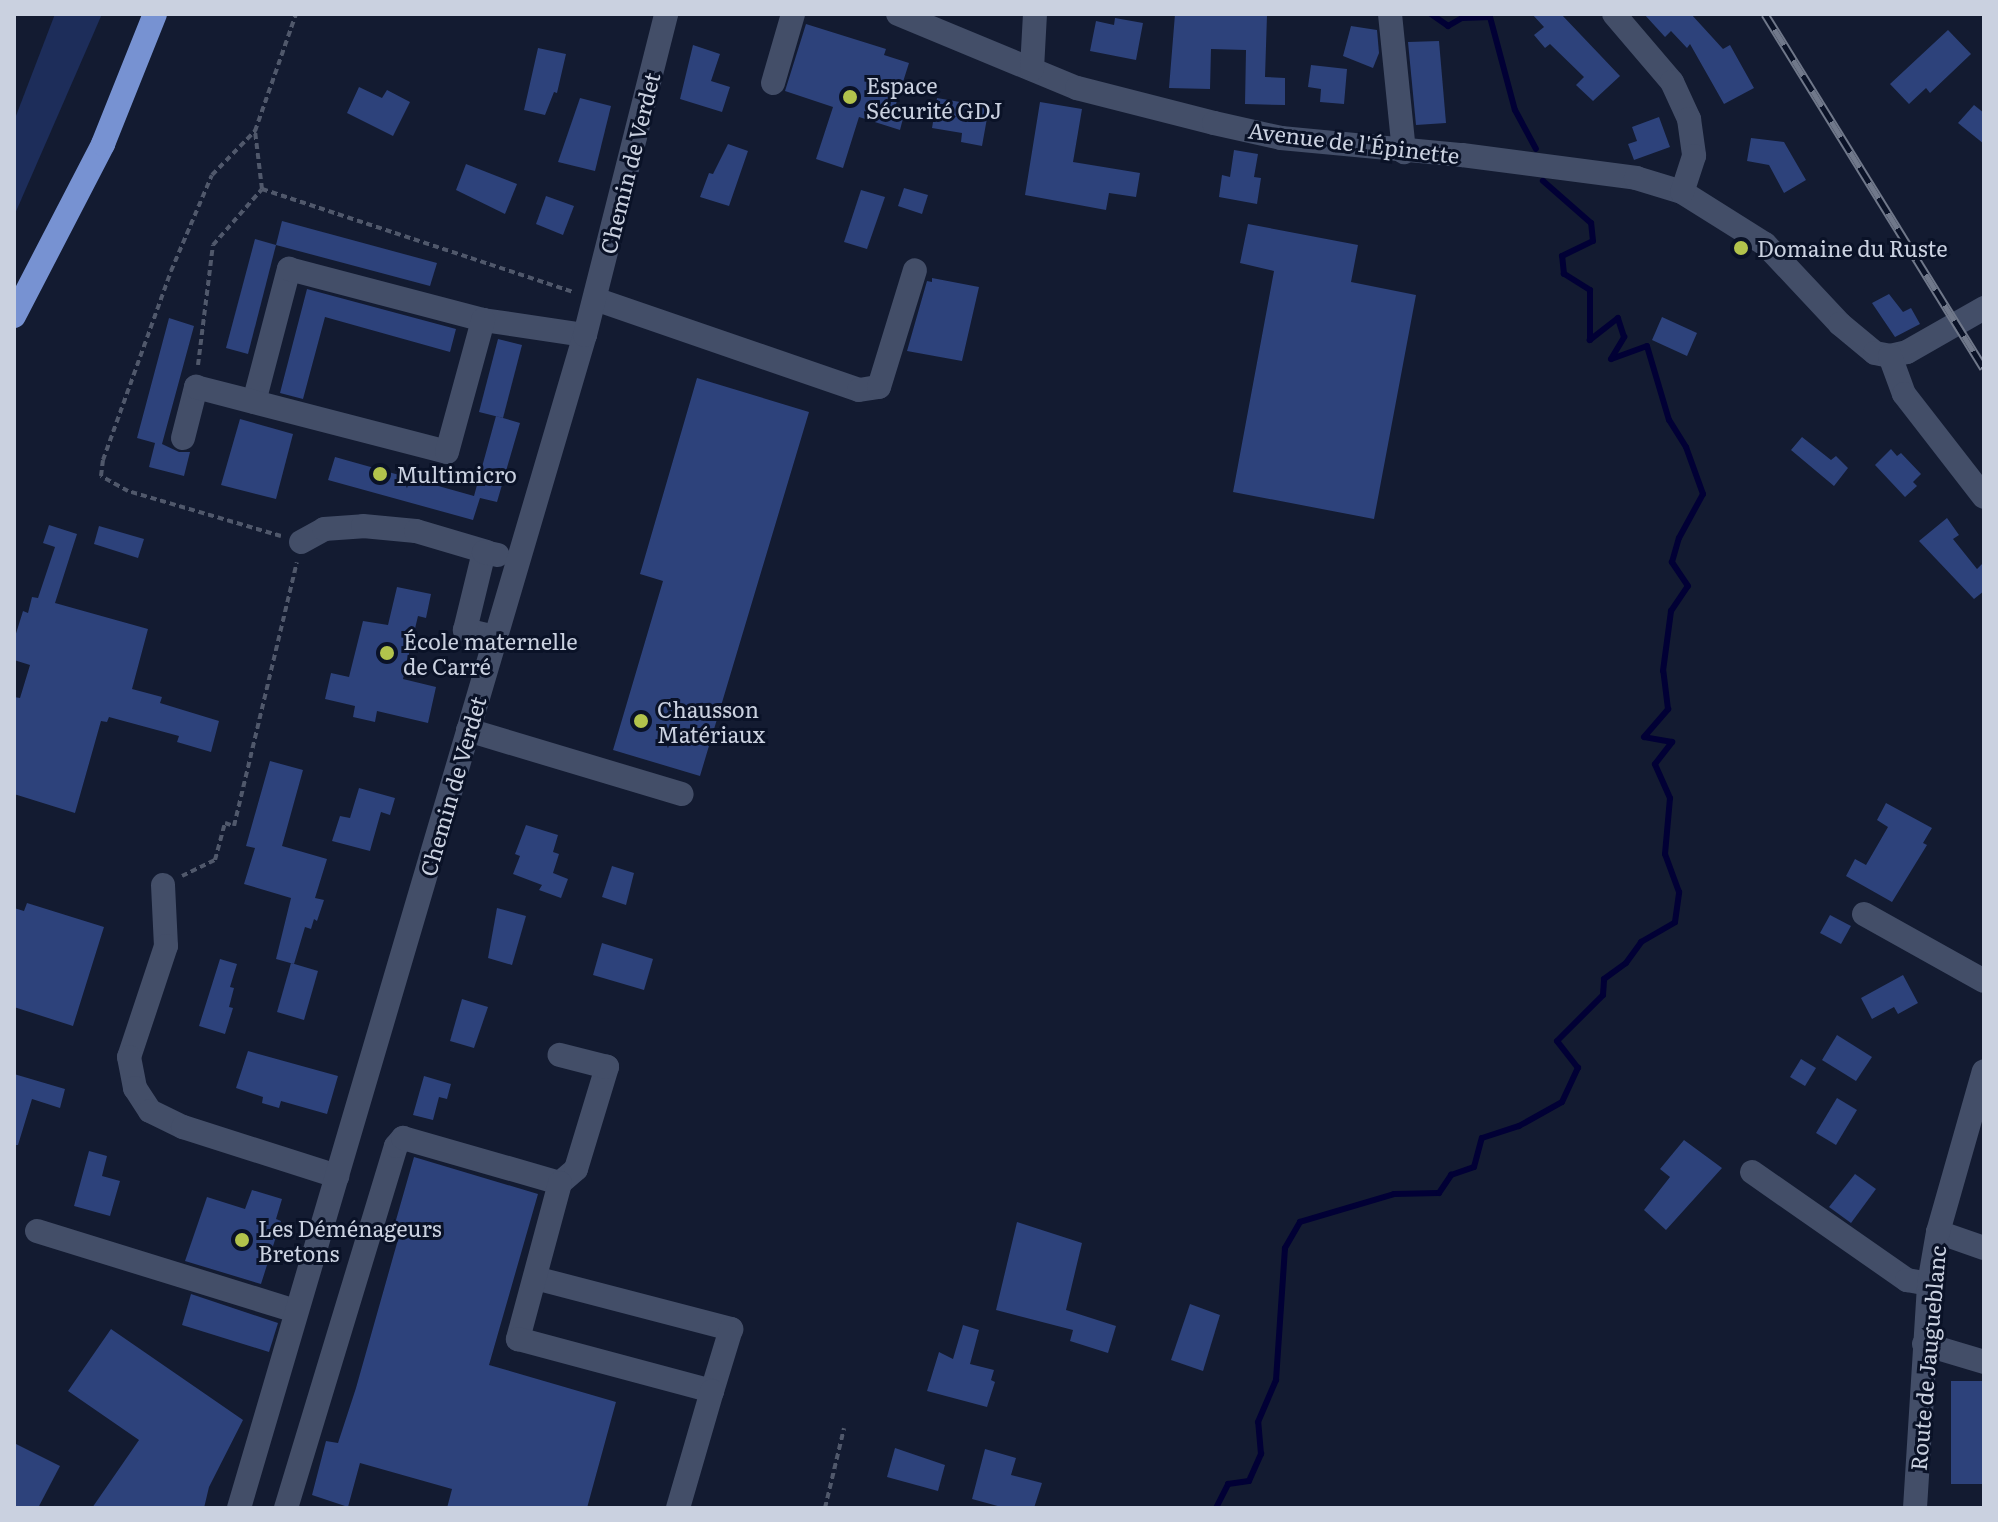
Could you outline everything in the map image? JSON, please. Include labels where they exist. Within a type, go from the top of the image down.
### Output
[{"type":"highway","points":[[14,316],[103,144],[155,14]]},
{"type":"highway","points":[[14,308],[40,263]]},
{"type":"street","name":"Chemin de Verdet","points":[[239,1508],[585,335],[666,14]]},
{"type":"street","points":[[773,83],[793,14]]},
{"type":"street","name":"Avenue de l'Épinette","points":[[898,14],[1077,88],[1227,126],[1281,138],[1576,169],[1636,178],[1682,192],[1765,244],[1855,338],[1875,353],[1890,356]]},
{"type":"street","points":[[1032,69],[1035,14]]},
{"type":"street","points":[[1390,14],[1404,152]]},
{"type":"street","points":[[1614,14],[1672,82],[1689,119],[1694,156],[1682,192]]},
{"type":"street","points":[[254,402],[289,269],[483,320],[585,335]]},
{"type":"street","points":[[595,299],[859,390],[879,387],[915,270]]},
{"type":"street","points":[[1984,308],[1907,352],[1890,356],[1904,394],[1984,497]]},
{"type":"street","points":[[183,438],[196,387],[447,452],[483,320]]},
{"type":"street","points":[[301,542],[324,529],[363,526],[416,531],[520,560]]},
{"type":"street","points":[[487,552],[484,552],[465,630],[495,637]]},
{"type":"street","points":[[468,730],[682,794]]},
{"type":"street","points":[[163,885],[166,946],[129,1057],[135,1088],[150,1111],[183,1127],[337,1176]]},
{"type":"street","points":[[1864,914],[1984,981]]},
{"type":"street","points":[[560,1055],[607,1067],[576,1169],[560,1183],[518,1339],[712,1391]]},
{"type":"street","name":"Route de Jaugueblanc","points":[[1915,1508],[1929,1284],[1938,1232],[1984,1071]]},
{"type":"street","points":[[286,1508],[396,1146],[403,1138],[560,1183]]},
{"type":"street","points":[[1752,1172],[1907,1280],[1929,1284]]},
{"type":"street","points":[[37,1231],[296,1311]]},
{"type":"street","points":[[1938,1232],[1984,1248]]},
{"type":"street","points":[[535,1278],[731,1329],[678,1508]]},
{"type":"street","points":[[1924,1344],[1984,1362]]},
{"type":"path","points":[[196,387],[213,245],[262,189],[255,131],[296,14]]},
{"type":"path","points":[[262,189],[595,299]]},
{"type":"path","points":[[163,885],[215,860],[225,823],[234,826],[301,542]]},
{"type":"path","points":[[825,1508],[844,1428]]},
{"type":"shaded area","points":[[55,14],[102,14],[14,216],[14,121]]},
{"type":"building","points":[[1175,14],[1267,15],[1265,77],[1285,78],[1285,105],[1245,104],[1246,50],[1211,49],[1210,89],[1169,88]]},
{"type":"building","points":[[1532,14],[1561,14],[1620,76],[1593,101],[1576,85],[1584,77],[1550,44],[1545,48],[1534,35],[1544,27]]},
{"type":"building","points":[[1644,14],[1691,14],[1723,49],[1730,45],[1754,88],[1724,104],[1690,44],[1687,48],[1671,31],[1665,37]]},
{"type":"building","points":[[1115,18],[1143,23],[1136,60],[1090,51],[1096,21],[1114,25]]},
{"type":"building","name":"Espace Sécurité GDJ","points":[[806,24],[886,49],[884,55],[909,63],[896,104],[906,107],[900,130],[859,117],[843,168],[816,159],[833,107],[785,91]]},
{"type":"building","points":[[1351,26],[1377,30],[1379,53],[1373,68],[1343,56]]},
{"type":"building","points":[[1948,30],[1971,54],[1930,93],[1926,88],[1909,104],[1890,84]]},
{"type":"building","points":[[1439,41],[1446,123],[1416,125],[1408,42]]},
{"type":"building","points":[[693,45],[720,54],[711,81],[730,87],[722,112],[680,99]]},
{"type":"building","points":[[538,48],[566,54],[557,93],[554,92],[545,115],[524,110]]},
{"type":"building","points":[[1311,65],[1347,69],[1344,104],[1320,102],[1321,89],[1308,87]]},
{"type":"building","points":[[359,87],[382,98],[387,90],[410,102],[393,136],[347,113]]},
{"type":"building","points":[[580,98],[611,106],[595,171],[558,162]]},
{"type":"building","points":[[937,98],[989,107],[982,146],[961,142],[962,133],[932,128]]},
{"type":"building","points":[[1040,102],[1082,109],[1073,162],[1140,173],[1136,197],[1109,193],[1106,210],[1025,195]]},
{"type":"building","points":[[1974,105],[1984,113],[1984,144],[1958,123]]},
{"type":"building","points":[[1659,117],[1670,147],[1634,160],[1628,144],[1637,141],[1632,127]]},
{"type":"building","points":[[1751,138],[1784,142],[1806,180],[1784,193],[1769,165],[1747,161]]},
{"type":"building","points":[[728,144],[748,151],[729,206],[700,197],[709,173],[713,174]]},
{"type":"building","points":[[1234,150],[1258,154],[1254,177],[1261,178],[1257,204],[1219,197],[1222,175],[1230,177]]},
{"type":"building","points":[[466,164],[517,184],[505,214],[456,190]]},
{"type":"building","points":[[904,188],[928,195],[922,214],[898,206]]},
{"type":"building","points":[[861,190],[885,197],[867,249],[844,242]]},
{"type":"building","points":[[546,196],[574,206],[563,235],[536,224]]},
{"type":"building","points":[[282,221],[437,263],[430,286],[276,245]]},
{"type":"building","points":[[1248,224],[1358,245],[1351,282],[1416,295],[1374,519],[1233,492],[1274,271],[1240,263]]},
{"type":"building","points":[[255,239],[276,245],[248,354],[226,348]]},
{"type":"building","points":[[932,278],[979,287],[962,361],[907,351],[927,281],[932,282]]},
{"type":"building","points":[[307,289],[456,329],[450,352],[325,317],[303,399],[280,393]]},
{"type":"building","points":[[1889,294],[1903,312],[1911,308],[1920,324],[1895,337],[1872,303]]},
{"type":"building","points":[[1662,317],[1697,333],[1687,356],[1652,340]]},
{"type":"building","points":[[169,318],[194,326],[162,444],[179,452],[190,452],[184,476],[149,467],[155,443],[137,438]]},
{"type":"building","points":[[498,339],[522,345],[503,418],[479,412]]},
{"type":"building","points":[[697,378],[809,412],[700,776],[613,750],[663,581],[640,574]]},
{"type":"building","points":[[496,416],[520,423],[497,502],[480,498],[473,520],[328,480],[335,457],[474,496]]},
{"type":"building","points":[[240,419],[293,434],[276,499],[221,485]]},
{"type":"building","points":[[1802,437],[1831,460],[1836,456],[1848,468],[1834,486],[1791,450]]},
{"type":"building","points":[[1891,449],[1897,456],[1901,453],[1921,474],[1913,482],[1917,486],[1905,497],[1875,465]]},
{"type":"building","points":[[1947,518],[1959,535],[1953,539],[1977,569],[1984,562],[1984,591],[1974,599],[1919,541]]},
{"type":"building","points":[[49,525],[77,534],[55,603],[148,629],[132,689],[162,697],[160,703],[219,721],[211,752],[177,742],[179,736],[109,717],[107,722],[101,721],[75,813],[14,794],[14,697],[20,698],[30,665],[14,660],[14,640],[23,611],[28,613],[32,597],[38,598],[55,547],[43,543]]},
{"type":"building","points":[[99,526],[144,539],[138,558],[94,544]]},
{"type":"building","points":[[397,587],[431,594],[426,618],[418,616],[403,679],[436,687],[428,723],[377,711],[375,722],[353,717],[355,706],[325,699],[331,673],[349,677],[363,621],[388,625]]},
{"type":"building","points":[[270,761],[303,770],[282,846],[327,859],[315,898],[324,900],[317,921],[314,919],[311,929],[305,927],[294,964],[276,959],[291,898],[244,884],[255,848],[246,846]]},
{"type":"building","points":[[359,788],[395,798],[390,815],[381,812],[370,851],[332,841],[340,816],[350,818]]},
{"type":"building","points":[[1886,803],[1932,828],[1923,843],[1927,845],[1892,902],[1846,876],[1855,859],[1866,865],[1888,827],[1877,820]]},
{"type":"building","points":[[526,825],[558,835],[553,852],[559,854],[553,873],[568,879],[561,898],[539,890],[542,885],[513,874],[520,856],[515,854]]},
{"type":"building","points":[[612,866],[634,873],[626,905],[602,897]]},
{"type":"building","points":[[27,903],[104,927],[73,1026],[14,1007],[14,908],[24,911]]},
{"type":"building","points":[[497,908],[526,916],[512,965],[488,958]]},
{"type":"building","points":[[1830,915],[1851,926],[1841,944],[1820,933]]},
{"type":"building","points":[[602,943],[653,959],[644,990],[593,975]]},
{"type":"building","points":[[220,959],[237,964],[230,987],[234,988],[229,1007],[233,1008],[225,1034],[199,1026]]},
{"type":"building","points":[[291,963],[318,971],[304,1020],[277,1012]]},
{"type":"building","points":[[1903,975],[1918,1003],[1898,1014],[1894,1007],[1872,1019],[1861,998]]},
{"type":"building","points":[[462,999],[488,1007],[474,1048],[450,1041]]},
{"type":"building","points":[[1837,1035],[1872,1057],[1856,1081],[1822,1060]]},
{"type":"building","points":[[248,1051],[338,1076],[327,1114],[281,1101],[279,1108],[262,1103],[263,1097],[236,1088]]},
{"type":"building","points":[[1801,1059],[1816,1068],[1805,1086],[1790,1077]]},
{"type":"building","points":[[14,1074],[65,1089],[60,1108],[32,1099],[18,1145],[14,1145]]},
{"type":"building","points":[[424,1076],[451,1084],[447,1099],[439,1097],[433,1120],[413,1115]]},
{"type":"building","points":[[1837,1098],[1857,1110],[1836,1145],[1816,1133]]},
{"type":"building","points":[[1684,1140],[1722,1168],[1666,1230],[1644,1210],[1670,1177],[1660,1169]]},
{"type":"building","points":[[89,1151],[107,1156],[102,1176],[120,1181],[110,1216],[74,1206]]},
{"type":"building","points":[[414,1157],[538,1194],[489,1365],[616,1402],[587,1508],[447,1508],[452,1489],[360,1463],[348,1507],[312,1495],[326,1441],[338,1443],[356,1388],[399,1236],[392,1234]]},
{"type":"building","points":[[1855,1174],[1876,1189],[1851,1223],[1829,1207]]},
{"type":"building","points":[[252,1190],[282,1199],[276,1219],[281,1221],[261,1284],[185,1261],[207,1197],[245,1209]]},
{"type":"building","points":[[1017,1222],[1082,1243],[1066,1310],[1116,1326],[1108,1353],[1070,1341],[1073,1330],[996,1310]]},
{"type":"building","points":[[191,1294],[278,1323],[269,1352],[182,1325]]},
{"type":"building","points":[[1190,1304],[1220,1315],[1203,1371],[1171,1360]]},
{"type":"building","points":[[963,1325],[979,1330],[970,1364],[994,1370],[991,1380],[995,1382],[987,1407],[927,1391],[939,1352],[953,1359]]},
{"type":"building","points":[[111,1329],[243,1420],[209,1487],[204,1508],[92,1508],[139,1440],[68,1391]]},
{"type":"building","points":[[1951,1381],[1984,1381],[1984,1484],[1951,1484]]},
{"type":"building","points":[[14,1443],[60,1466],[38,1508],[14,1508]]},
{"type":"building","points":[[895,1448],[945,1465],[938,1491],[887,1477]]},
{"type":"building","points":[[985,1449],[1016,1458],[1011,1475],[1042,1483],[1034,1508],[1005,1508],[972,1499]]},
{"type":"waterway","points":[[1431,14],[1448,26],[1462,18],[1490,17],[1515,110],[1536,149]]},
{"type":"waterway","points":[[1216,1508],[1228,1484],[1249,1481],[1261,1454],[1258,1422],[1276,1380],[1285,1248],[1300,1222],[1394,1194],[1439,1193],[1451,1175],[1474,1167],[1482,1138],[1519,1126],[1562,1102],[1578,1068],[1557,1041],[1603,995],[1604,979],[1626,963],[1641,942],[1675,922],[1679,892],[1665,854],[1670,798],[1655,764],[1672,742],[1644,737],[1668,709],[1663,671],[1671,611],[1688,586],[1672,562],[1679,538],[1703,494],[1686,447],[1669,420],[1647,346],[1611,359],[1624,337],[1618,318],[1590,340],[1590,290],[1564,274],[1562,256],[1593,241],[1591,223],[1543,181]]},
{"type":"railway","points":[[1765,14],[1984,368]]},
{"type":"place","name":"Espace Sécurité GDJ","points":[[850,97]]},
{"type":"place","name":"Domaine du Ruste","points":[[1741,248]]},
{"type":"place","name":"Multimicro","points":[[380,474]]},
{"type":"place","name":"École maternelle de Carré","points":[[387,653]]},
{"type":"place","name":"Chausson Matériaux","points":[[641,721]]},
{"type":"place","name":"Les Déménageurs Bretons","points":[[242,1240]]}]
